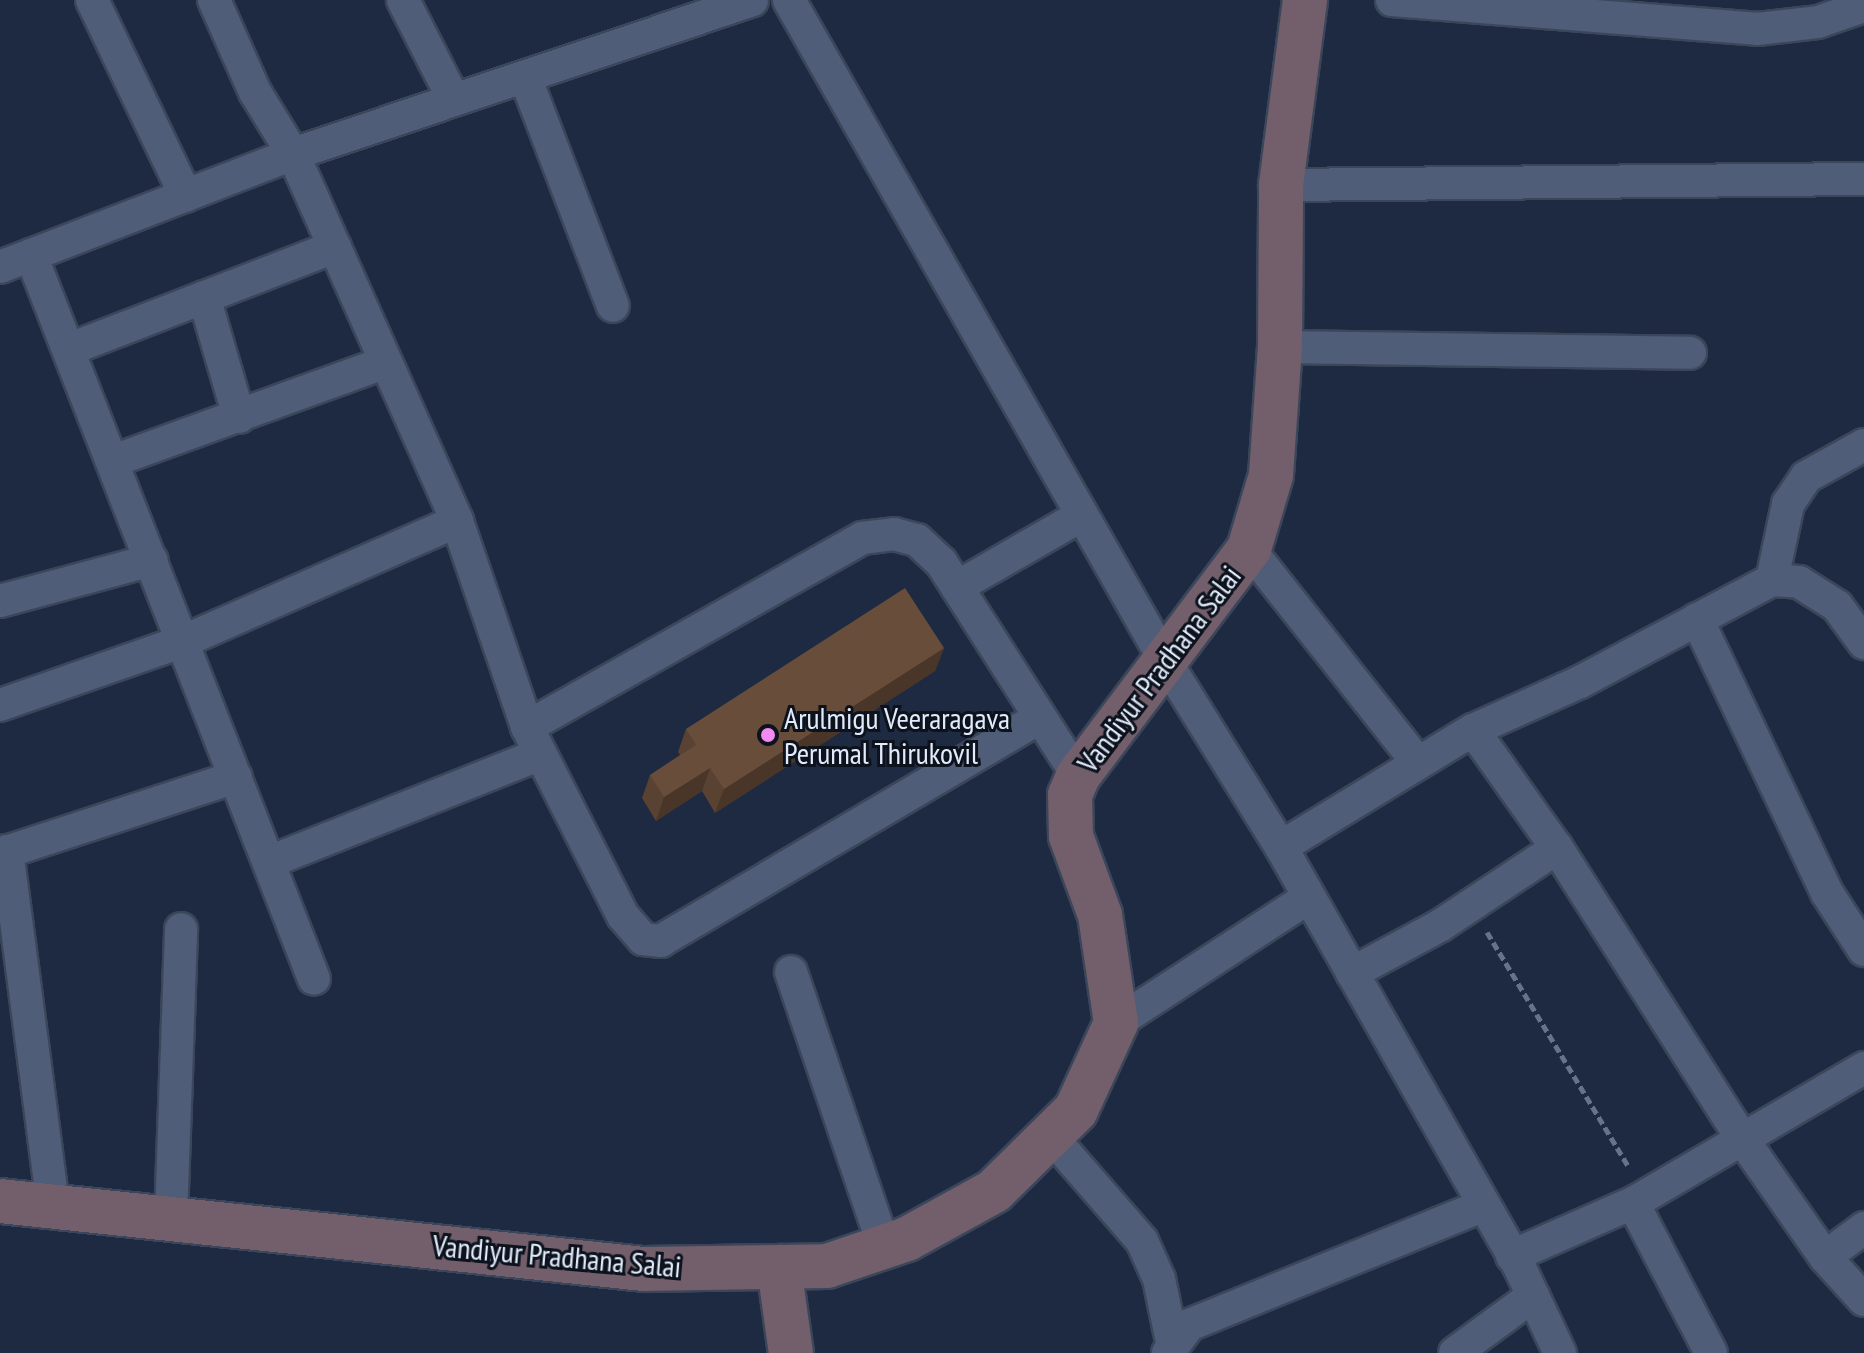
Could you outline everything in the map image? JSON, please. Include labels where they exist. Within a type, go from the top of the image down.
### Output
[{"type":"street","points":[[92,0],[186,196]]},
{"type":"street","points":[[214,0],[255,92],[293,154],[457,521],[534,740],[623,916],[643,939],[661,941],[1039,718]]},
{"type":"street","points":[[403,0],[454,100]]},
{"type":"street","points":[[0,267],[293,154],[752,0]]},
{"type":"street","points":[[789,0],[1167,664],[1281,847],[1484,1205],[1560,1353]]},
{"type":"street","name":"Vandiyur Pradhana Salai","points":[[0,1201],[644,1269],[827,1266],[884,1246],[994,1191],[1076,1110],[1116,1023],[1100,915],[1067,815],[1078,776],[1167,664],[1249,549],[1271,475],[1280,347],[1281,185],[1305,0]]},
{"type":"street","points":[[1392,0],[1757,29],[1818,22],[1864,6]]},
{"type":"street","points":[[525,77],[613,306]]},
{"type":"street","points":[[1281,185],[1864,179]]},
{"type":"street","points":[[70,349],[335,247]]},
{"type":"street","points":[[31,255],[314,979]]},
{"type":"street","points":[[204,297],[239,417]]},
{"type":"street","points":[[1280,347],[1690,353]]},
{"type":"street","points":[[113,461],[386,362]]},
{"type":"street","points":[[1772,580],[1788,504],[1806,477],[1864,445]]},
{"type":"street","points":[[957,587],[1082,515]]},
{"type":"street","points":[[0,705],[184,641],[457,521]]},
{"type":"street","points":[[269,862],[534,740],[862,538],[894,534],[917,540],[957,587],[1078,776]]},
{"type":"street","points":[[1249,549],[1418,763]]},
{"type":"street","points":[[0,601],[152,560]]},
{"type":"street","points":[[1281,847],[1473,730],[1580,682],[1772,580],[1799,582],[1837,606],[1864,643]]},
{"type":"street","points":[[1697,619],[1827,893],[1864,950]]},
{"type":"street","points":[[1473,730],[1557,848],[1743,1140],[1825,1257],[1864,1300]]},
{"type":"street","points":[[53,1207],[4,852],[236,777]]},
{"type":"street","points":[[1352,973],[1557,848]]},
{"type":"street","points":[[1116,1023],[1309,897]]},
{"type":"street","points":[[171,1219],[181,929]]},
{"type":"street","points":[[791,972],[884,1246]]},
{"type":"street","points":[[1512,1256],[1639,1200],[1864,1068]]},
{"type":"street","points":[[1050,1135],[1142,1241],[1159,1279],[1170,1348]]},
{"type":"street","points":[[1639,1200],[1711,1353]]},
{"type":"street","points":[[1170,1348],[1189,1325],[1484,1205]]},
{"type":"street","points":[[1825,1257],[1864,1228]]},
{"type":"street","points":[[779,1267],[791,1353]]},
{"type":"street","points":[[1455,1353],[1533,1296]]},
{"type":"path","points":[[1470,903],[1639,1200]]},
{"type":"building","points":[[905,588],[944,648],[724,789],[710,768],[664,797],[650,775],[696,745],[686,729]]},
{"type":"place","name":"Arulmigu Veeraragava Perumal Thirukovil","points":[[768,735]]}]
